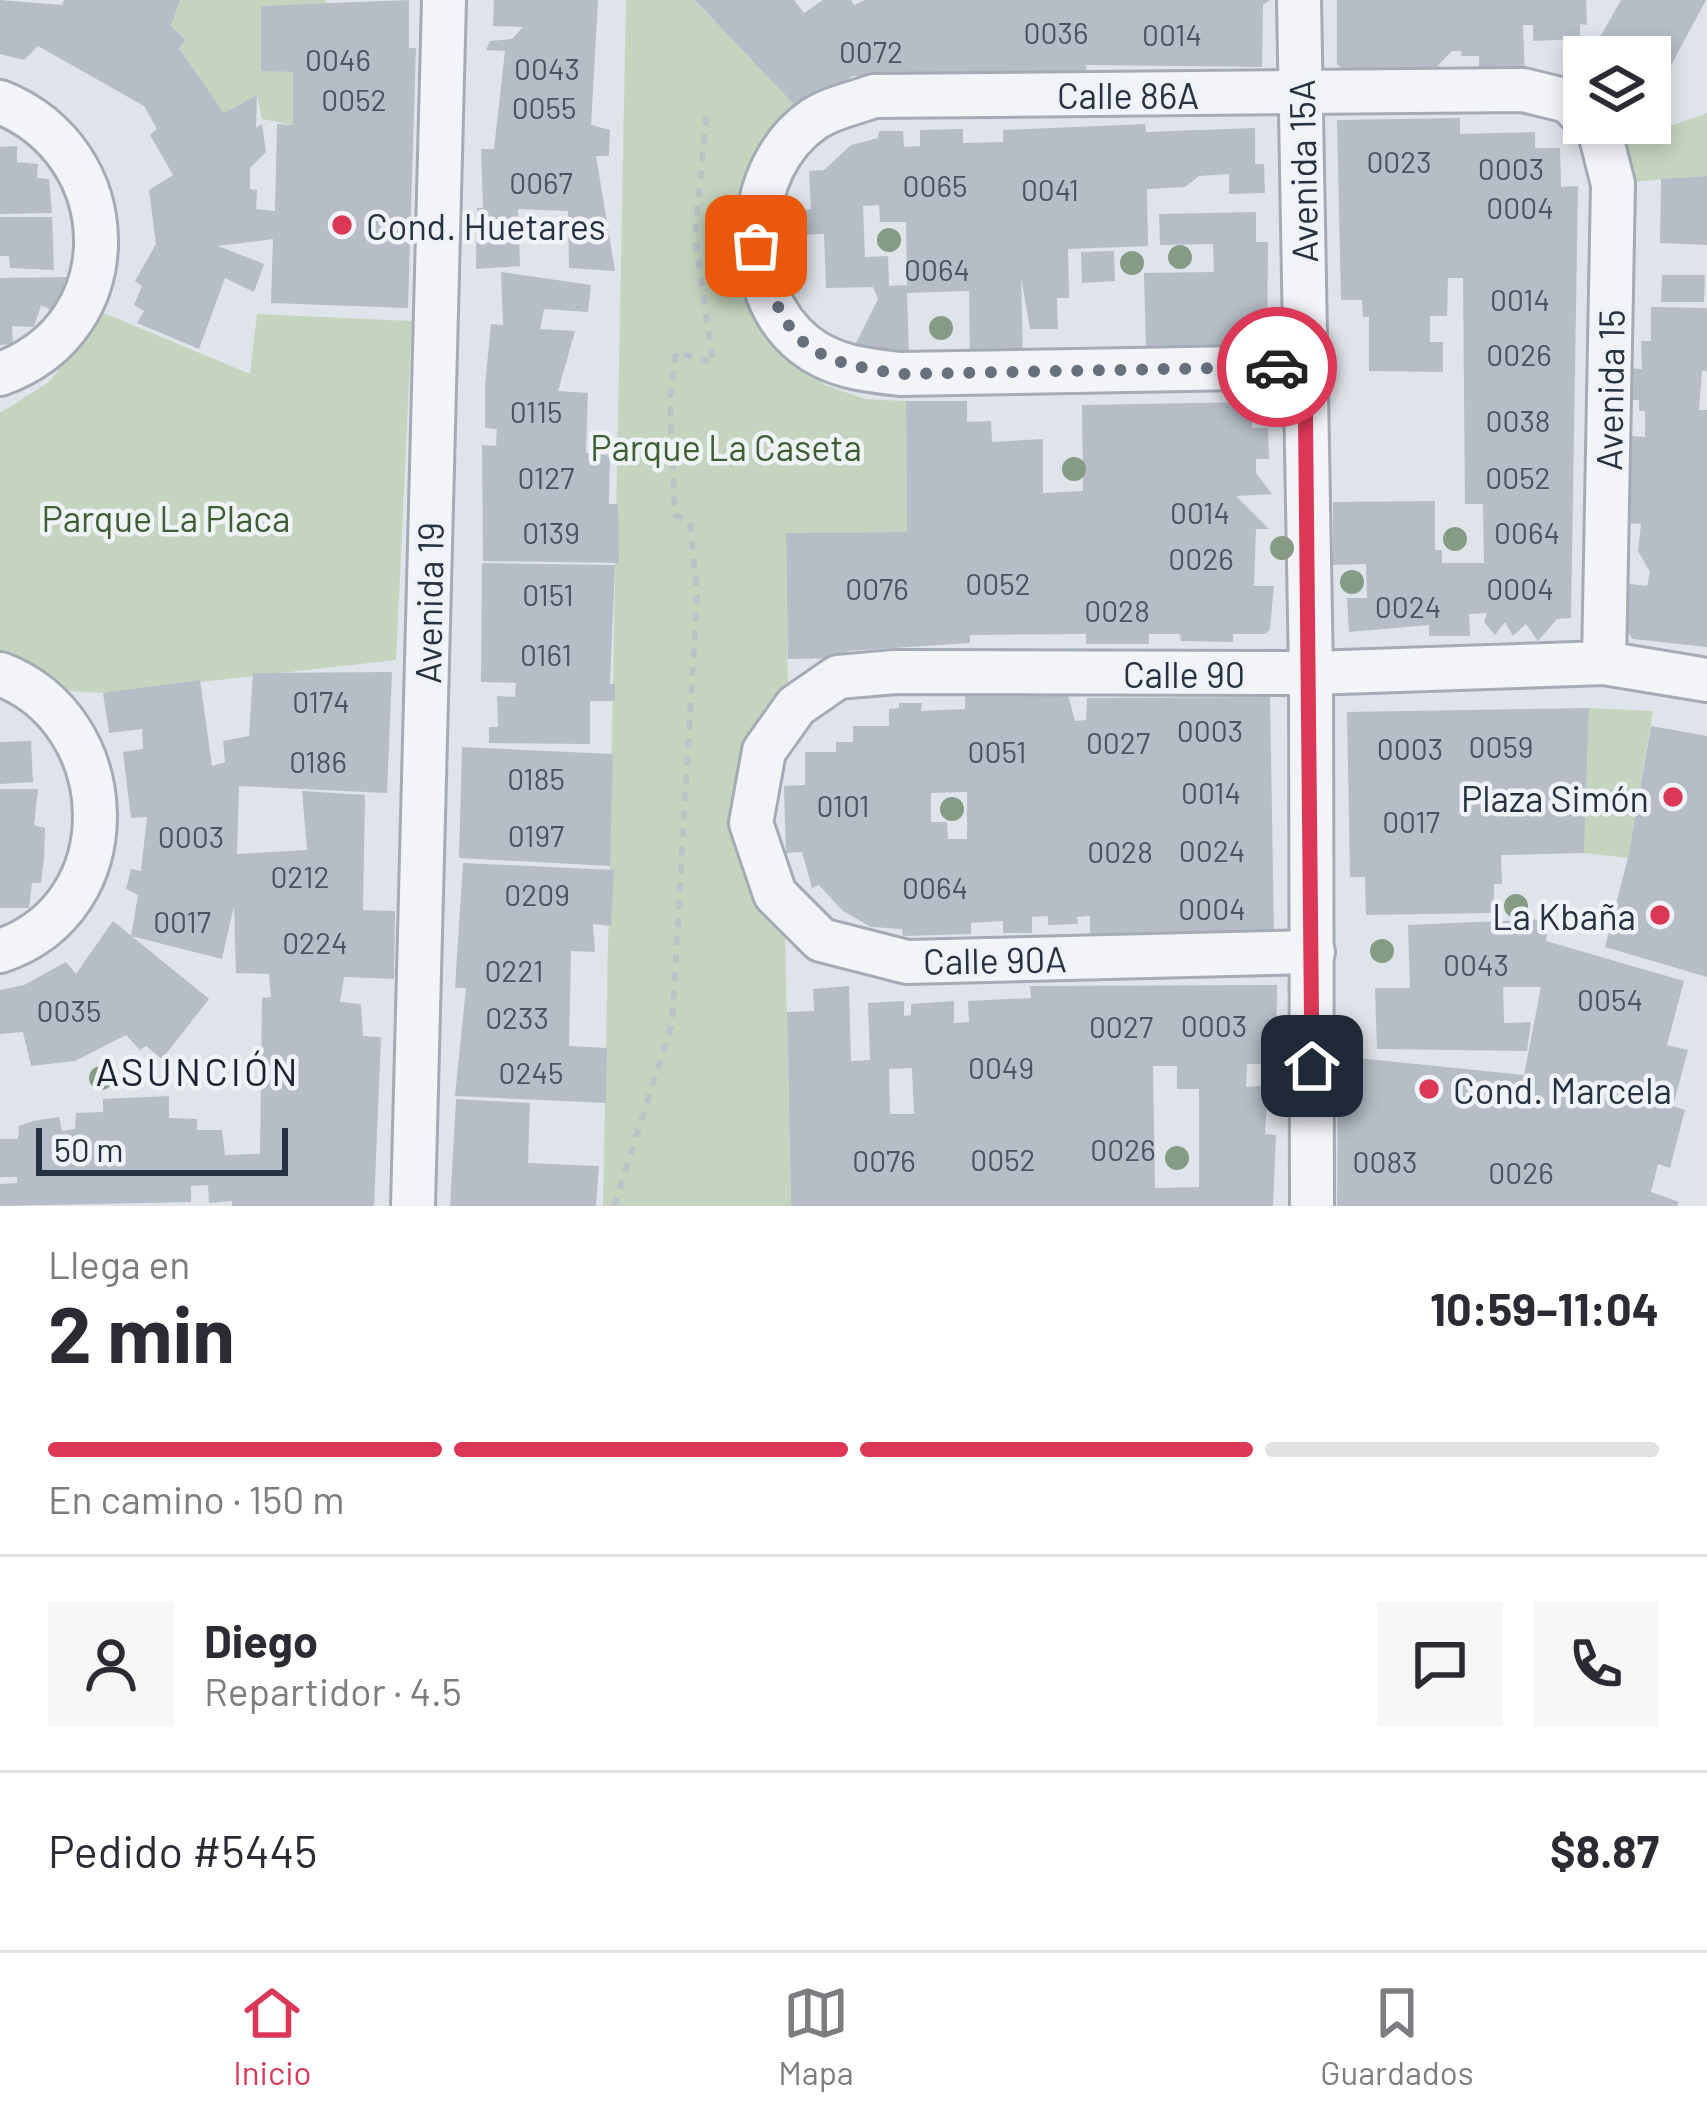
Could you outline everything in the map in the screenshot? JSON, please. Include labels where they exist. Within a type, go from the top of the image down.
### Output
[{"type":"street","name":"Avenida 19","points":[[413,1206],[444,0]]},
{"type":"street","name":"Avenida 15A","points":[[1300,0],[1311,673],[1312,1206]]},
{"type":"street","name":"Calle 86A","points":[[1305,367],[901,374],[843,366],[804,345],[777,313],[756,246],[762,189],[787,145],[815,118],[874,96],[1523,90],[1563,100]]},
{"type":"street","points":[[0,102],[39,122],[69,152],[89,190],[97,237],[91,284],[75,316],[53,343],[21,366],[0,374]]},
{"type":"street","name":"Avenida 15","points":[[1603,144],[1613,184],[1604,663]]},
{"type":"street","name":"Calle 90","points":[[751,823],[764,751],[796,706],[838,677],[895,672],[1311,673],[1604,663],[1707,680]]},
{"type":"street","points":[[0,674],[49,701],[85,748],[99,803],[88,869],[58,915],[0,951]]},
{"type":"street","name":"Calle 90A","points":[[751,823],[775,894],[820,940],[907,962],[1312,952]]},
{"type":"path","points":[[614,1206],[672,1024],[698,595],[690,522],[675,515],[670,399],[676,352],[713,363],[695,238],[706,107]]},
{"type":"green space","points":[[180,0],[326,0],[326,5],[261,6],[261,70],[293,72],[293,125],[262,119],[257,95],[224,113],[179,48],[186,40],[171,26]]},
{"type":"green space","name":"Parque La Caseta","points":[[626,0],[695,0],[801,112],[751,304],[766,338],[825,385],[865,399],[906,401],[907,532],[786,533],[788,697],[755,872],[785,936],[791,1206],[603,1206]]},
{"type":"green space","points":[[1707,113],[1707,176],[1631,182],[1626,144],[1671,144],[1671,126]]},
{"type":"green space","name":"Parque La Placa","points":[[104,313],[250,374],[257,314],[412,321],[396,660],[103,693],[41,689],[0,653],[0,413],[49,382]]},
{"type":"green space","points":[[1589,708],[1653,711],[1628,858],[1584,853]]},
{"type":"building","points":[[0,0],[62,5],[64,0],[180,0],[171,26],[186,40],[179,48],[224,113],[257,95],[256,128],[262,124],[266,152],[250,168],[250,189],[257,190],[256,209],[275,211],[277,124],[293,125],[293,72],[261,71],[261,6],[409,0],[409,48],[416,48],[408,308],[271,303],[273,239],[218,246],[264,264],[254,292],[225,278],[199,349],[137,323],[144,311],[134,305],[142,286],[135,281],[156,244],[149,190],[173,175],[150,135],[157,129],[144,106],[38,46],[24,60],[0,54]]},
{"type":"building","points":[[494,0],[598,0],[591,125],[610,130],[609,156],[596,156],[615,271],[569,268],[568,211],[518,209],[520,266],[476,269],[477,208],[483,208],[481,149],[494,149],[505,51],[486,50],[490,41],[512,39],[523,27],[493,26]]},
{"type":"building","points":[[695,0],[794,0],[804,13],[823,0],[851,0],[854,5],[865,0],[1270,0],[1263,5],[1262,67],[1086,65],[1087,73],[853,76],[801,112]]},
{"type":"building","points":[[1337,0],[1586,0],[1587,25],[1580,24],[1580,36],[1533,41],[1533,25],[1523,25],[1525,80],[1479,81],[1479,56],[1461,56],[1462,51],[1452,51],[1425,79],[1355,79],[1337,64]]},
{"type":"building","points":[[1621,0],[1706,0],[1671,65],[1671,36],[1601,36]]},
{"type":"building","points":[[1460,118],[1460,134],[1535,132],[1535,148],[1560,148],[1561,187],[1578,186],[1571,618],[1557,619],[1538,641],[1526,624],[1513,636],[1505,622],[1495,635],[1484,622],[1487,613],[1469,614],[1470,636],[1429,636],[1429,625],[1349,632],[1347,598],[1367,598],[1366,564],[1333,565],[1333,502],[1435,501],[1435,550],[1442,550],[1442,563],[1484,563],[1483,504],[1465,504],[1463,278],[1448,278],[1447,316],[1430,316],[1430,342],[1443,342],[1443,372],[1369,371],[1369,317],[1363,317],[1362,300],[1341,300],[1337,120]]},
{"type":"building","points":[[1145,124],[1146,132],[1255,128],[1255,164],[1264,164],[1265,193],[1229,194],[1229,174],[1199,176],[1185,187],[1147,189],[1148,246],[1068,249],[1069,298],[1057,298],[1058,329],[1030,329],[1021,277],[1023,358],[970,360],[969,291],[907,293],[909,357],[851,353],[878,299],[873,287],[826,288],[824,234],[798,235],[796,211],[811,209],[809,171],[824,170],[851,145],[878,138],[879,131],[903,131],[904,147],[920,146],[920,130],[963,129],[963,143],[1003,142],[1003,130]],"holes":[[[879,205],[880,222],[906,222],[907,285],[889,286],[888,256],[865,257],[863,206]]]},
{"type":"building","points":[[17,146],[17,162],[38,164],[37,178],[49,179],[52,213],[0,214],[0,147]]},
{"type":"building","points":[[1707,176],[1707,245],[1660,243],[1661,179]]},
{"type":"building","points":[[1256,212],[1256,242],[1268,242],[1267,340],[1255,348],[1146,349],[1144,273],[1214,272],[1213,244],[1160,245],[1159,214]]},
{"type":"building","points":[[0,217],[52,217],[54,270],[10,268],[9,256],[0,256]]},
{"type":"building","points":[[1114,251],[1115,281],[1082,283],[1081,252]]},
{"type":"building","points":[[501,272],[591,285],[588,312],[544,309],[540,329],[575,331],[558,391],[588,393],[586,453],[610,455],[609,504],[618,504],[619,563],[483,561],[482,445],[496,446],[497,429],[485,428],[485,386],[491,324],[503,325]]},
{"type":"building","points":[[1662,275],[1705,275],[1704,302],[1661,302]]},
{"type":"building","points":[[67,277],[53,311],[41,305],[34,327],[12,326],[13,344],[0,345],[0,278]]},
{"type":"building","points":[[1651,307],[1707,308],[1707,371],[1702,371],[1699,410],[1707,410],[1707,647],[1633,639],[1620,624],[1622,583],[1647,586],[1650,572],[1638,551],[1641,524],[1625,523],[1631,436],[1645,437],[1645,411],[1639,411],[1639,400],[1626,400],[1627,368],[1642,369],[1641,341],[1651,341]]},
{"type":"building","points":[[906,401],[967,401],[967,422],[991,421],[992,442],[1043,439],[1043,493],[1083,491],[1082,405],[1252,402],[1252,428],[1268,428],[1269,459],[1256,459],[1256,473],[1272,494],[1236,496],[1269,529],[1256,529],[1254,586],[1274,586],[1270,629],[1265,634],[1233,634],[1233,642],[1181,641],[1180,634],[1149,634],[1149,644],[1086,644],[1086,634],[970,635],[970,643],[847,651],[847,658],[788,659],[786,533],[907,532]]},
{"type":"building","points":[[482,563],[615,565],[610,684],[615,684],[615,701],[590,701],[590,744],[489,743],[489,727],[498,727],[497,696],[515,697],[516,683],[481,682]]},
{"type":"building","points":[[392,672],[387,793],[239,786],[237,854],[307,850],[302,791],[365,795],[363,910],[395,911],[394,979],[344,977],[340,1002],[361,1004],[363,1036],[381,1037],[374,1206],[232,1206],[232,1201],[209,1203],[208,1185],[191,1186],[191,1202],[0,1206],[0,1184],[17,1183],[17,1177],[0,1177],[0,1139],[18,1139],[19,1126],[59,1117],[62,1131],[75,1129],[76,1113],[103,1112],[103,1099],[169,1096],[169,1118],[197,1119],[197,1130],[222,1130],[225,1155],[260,1154],[262,998],[271,997],[269,974],[236,973],[234,906],[222,959],[131,936],[138,895],[126,889],[131,869],[141,871],[147,817],[131,818],[123,752],[143,749],[142,729],[109,733],[103,693],[200,680],[212,766],[225,762],[223,741],[249,736],[253,673]]},
{"type":"building","points":[[1067,691],[1075,721],[1086,720],[1087,698],[1270,697],[1274,934],[1090,934],[1090,916],[1077,917],[1078,924],[1048,925],[1048,916],[1032,917],[1032,933],[1003,933],[1003,921],[971,923],[971,934],[903,936],[902,929],[871,927],[843,911],[819,885],[812,888],[802,852],[786,853],[784,786],[805,785],[805,752],[836,752],[836,742],[853,742],[853,726],[889,726],[889,709],[899,708],[899,703],[922,703],[921,711],[965,709],[965,696]],"holes":[[[967,792],[967,839],[948,839],[947,822],[931,822],[931,793]]]},
{"type":"building","points":[[1589,708],[1584,853],[1501,855],[1502,884],[1494,884],[1494,913],[1366,915],[1365,877],[1350,877],[1347,712]]},
{"type":"building","points":[[1651,726],[1707,736],[1707,977],[1605,947],[1628,858]]},
{"type":"building","points":[[31,741],[33,782],[0,784],[0,742]]},
{"type":"building","points":[[462,747],[613,754],[610,866],[459,858]]},
{"type":"building","points":[[0,789],[38,789],[34,825],[45,828],[44,858],[41,883],[32,883],[29,908],[0,908]]},
{"type":"building","points":[[463,863],[614,870],[611,926],[593,924],[595,952],[571,951],[569,1046],[607,1048],[606,1103],[455,1096],[466,988],[455,988]]},
{"type":"building","points":[[1549,919],[1546,941],[1684,981],[1667,1045],[1688,1050],[1673,1106],[1685,1110],[1670,1168],[1658,1164],[1651,1192],[1679,1202],[1677,1206],[1337,1206],[1338,1056],[1524,1075],[1541,987],[1503,987],[1504,1023],[1531,1022],[1527,1051],[1377,1049],[1375,988],[1410,988],[1408,925]]},
{"type":"building","points":[[113,921],[209,999],[162,1059],[146,1046],[140,1050],[126,1035],[75,1061],[31,1066],[23,1032],[0,1034],[0,990],[24,985],[66,962],[76,974]]},
{"type":"building","points":[[1277,985],[1276,1064],[1247,1064],[1246,1087],[1268,1085],[1265,1134],[1276,1135],[1273,1206],[791,1206],[787,1012],[814,1011],[813,989],[849,986],[851,1061],[870,1060],[868,1003],[904,1001],[904,1016],[911,1015],[911,1004],[954,1001],[954,1023],[969,1022],[968,1001],[1031,998],[1030,986]],"holes":[[[1153,1066],[1177,1066],[1177,1089],[1199,1089],[1199,1187],[1155,1188]],[[912,1068],[914,1114],[890,1114],[889,1069]]]},
{"type":"building","points":[[456,1099],[530,1103],[528,1163],[599,1166],[596,1206],[450,1206]]},
{"type":"way so far","points":[[756,246],[777,313],[804,345],[843,366],[901,374],[1277,367]]},
{"type":"place","name":"Cond. Huetares","points":[[342,225]]},
{"type":"place","name":"Plaza Simón","points":[[1673,797]]},
{"type":"place","name":"La Kbaña","points":[[1660,915]]},
{"type":"place","name":"Cond. Marcela","points":[[1429,1089]]},
{"type":"district","name":"ASUNCIÓN","points":[[198,1070]]},
{"type":"route","points":[[1277,367],[1305,367],[1312,1066]]}]
